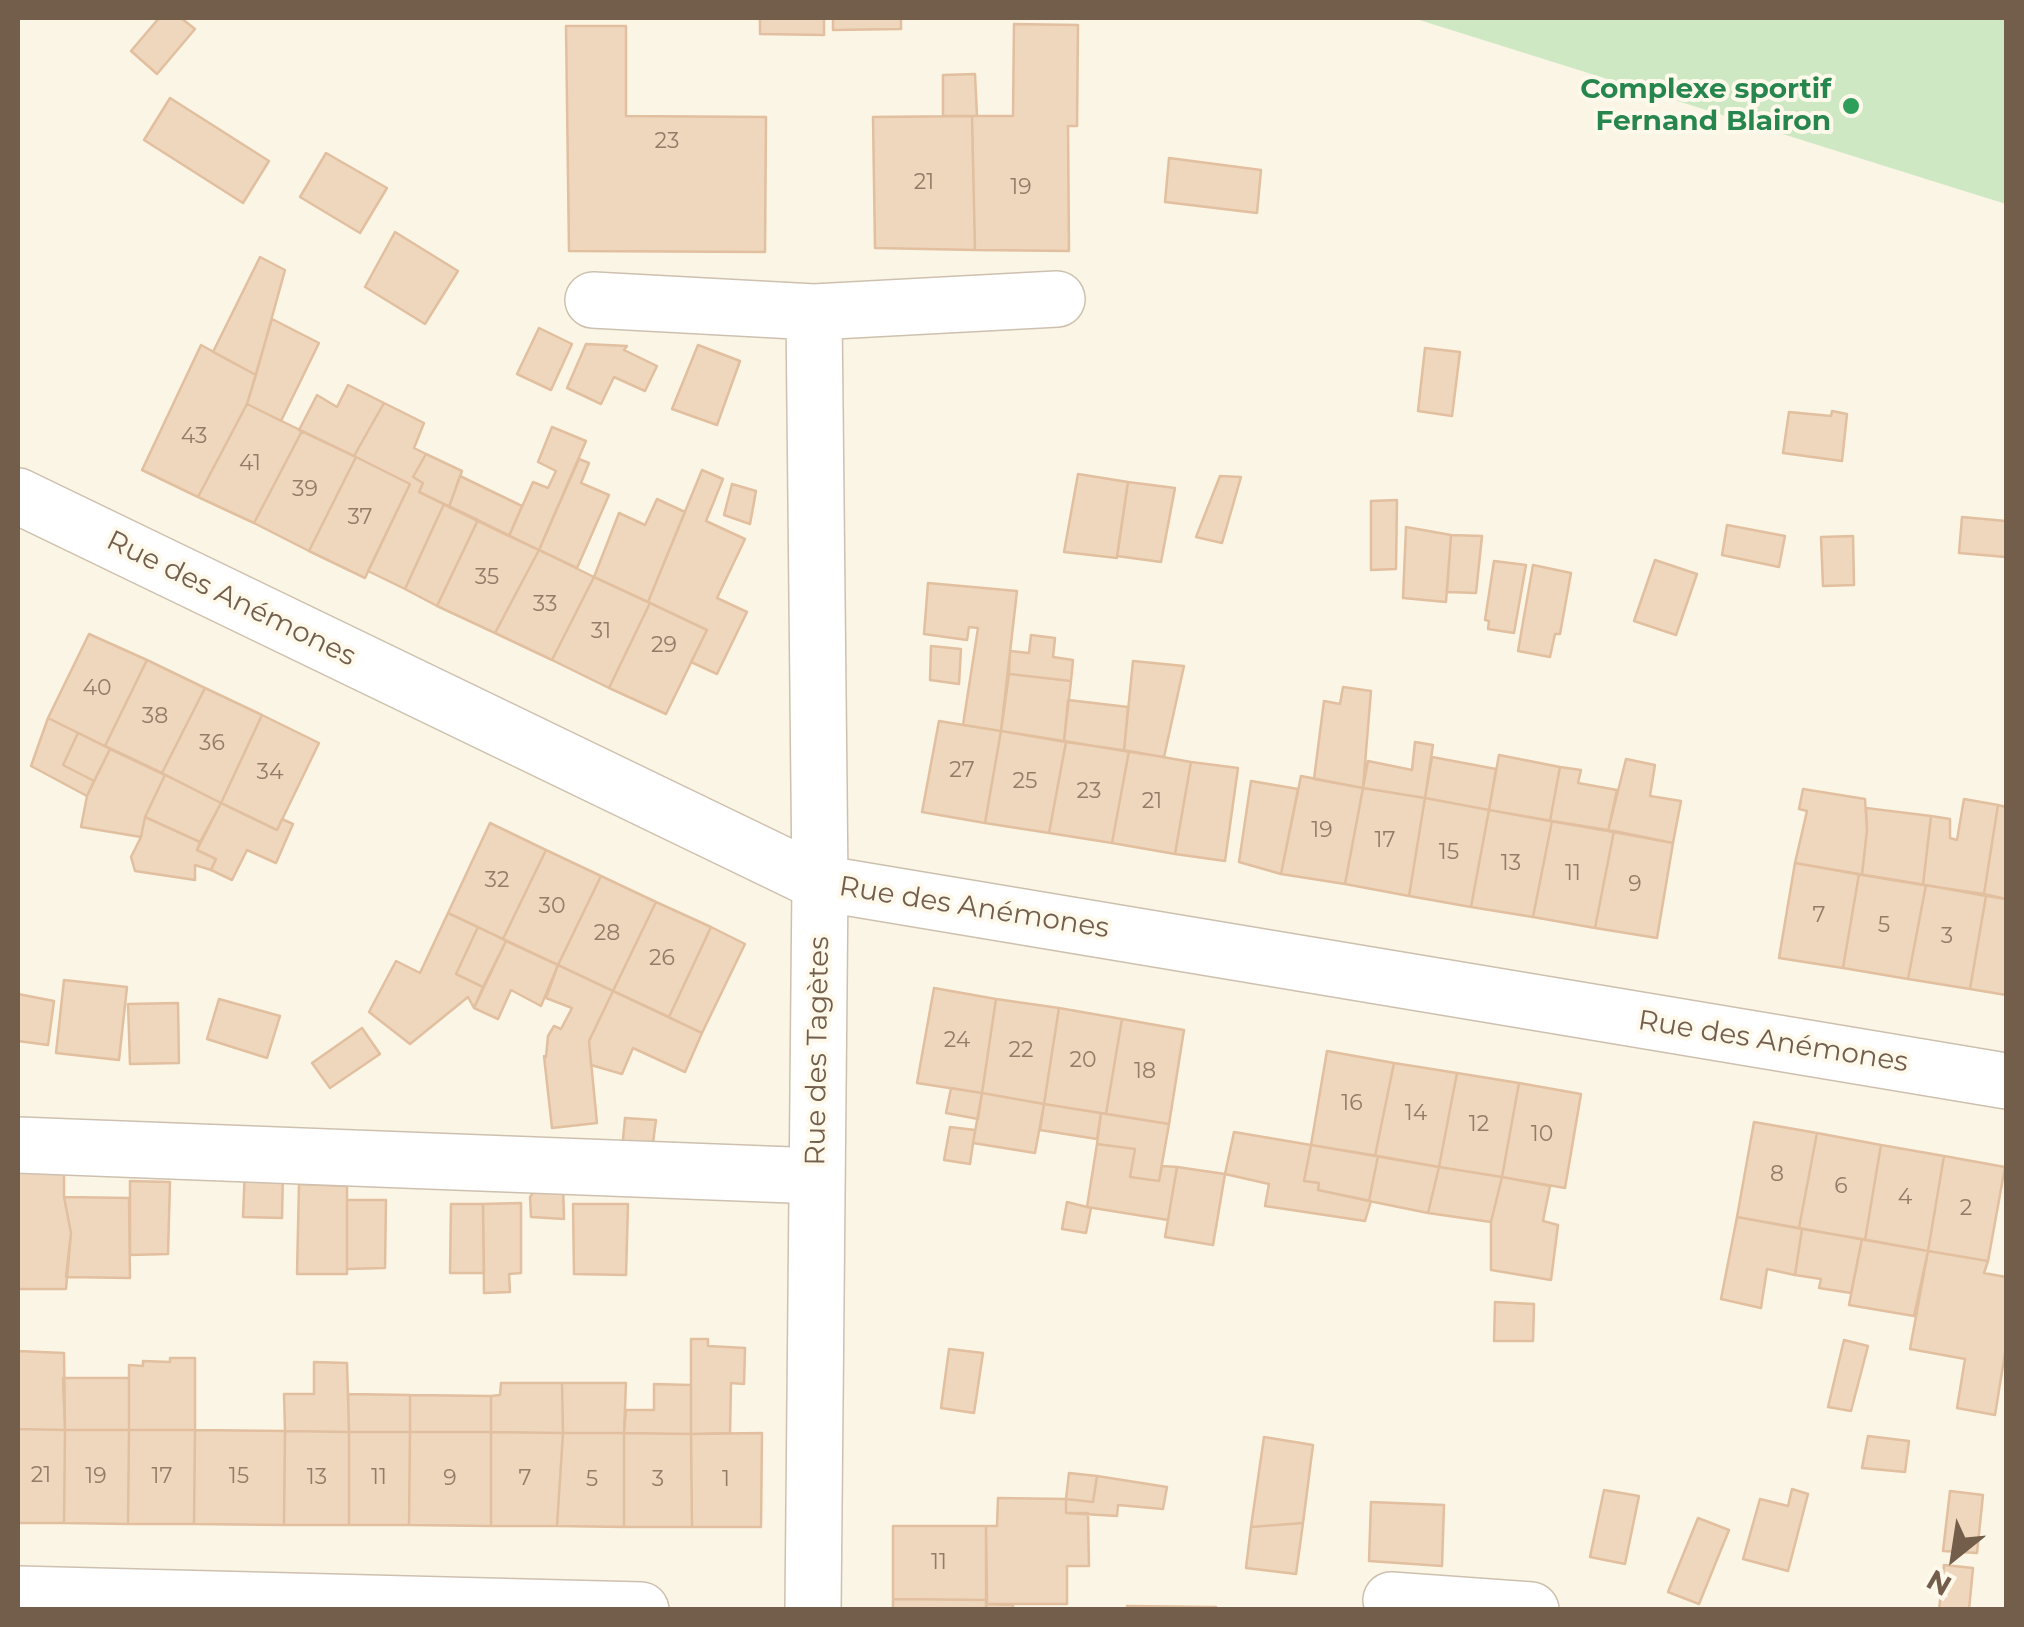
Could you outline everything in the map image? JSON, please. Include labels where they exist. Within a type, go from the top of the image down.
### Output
[{"type":"street","points":[[592,300],[814,312],[1057,299]]},
{"type":"street","name":"Rue des Tagètes","points":[[813,1610],[820,883],[814,312]]},
{"type":"street","name":"Rue des Anémones","points":[[18,496],[820,883],[2006,1081]]},
{"type":"street","points":[[18,1145],[816,1176]]},
{"type":"street","points":[[18,1594],[641,1610]]},
{"type":"street","points":[[1391,1600],[1531,1610]]},
{"type":"green space","name":"Complexe sportif Fernand Blairon","points":[[1413,18],[2006,18],[2006,204],[1977,195]]},
{"type":"building","points":[[159,18],[181,18],[195,29],[157,74],[131,51]]},
{"type":"building","points":[[760,18],[824,18],[824,35],[760,34]]},
{"type":"building","points":[[833,18],[901,18],[901,29],[833,30]]},
{"type":"building","points":[[1014,24],[1078,25],[1077,126],[1068,126],[1069,251],[975,250],[972,116],[1013,116]]},
{"type":"building","points":[[566,26],[626,26],[626,116],[766,117],[765,252],[569,251]]},
{"type":"building","points":[[975,74],[977,116],[943,116],[943,75]]},
{"type":"building","points":[[170,98],[269,161],[243,203],[144,140]]},
{"type":"building","points":[[972,116],[975,250],[875,248],[873,117]]},
{"type":"building","points":[[326,153],[387,188],[360,233],[300,197]]},
{"type":"building","points":[[1169,158],[1261,170],[1257,213],[1165,202]]},
{"type":"building","points":[[395,232],[458,271],[425,324],[365,287]]},
{"type":"building","points":[[260,257],[285,270],[256,375],[213,352]]},
{"type":"building","points":[[272,319],[319,343],[281,421],[247,404]]},
{"type":"building","points":[[539,328],[572,344],[551,390],[517,374]]},
{"type":"building","points":[[586,344],[627,346],[624,350],[657,366],[645,391],[614,377],[601,404],[567,388]]},
{"type":"building","points":[[201,345],[256,375],[247,404],[198,497],[142,470]]},
{"type":"building","points":[[698,345],[740,361],[717,425],[672,409]]},
{"type":"building","points":[[1425,348],[1460,352],[1452,416],[1418,411]]},
{"type":"building","points":[[348,385],[384,403],[354,456],[299,430],[317,395],[337,407]]},
{"type":"building","points":[[384,403],[424,423],[414,448],[426,454],[413,477],[423,483],[419,492],[444,504],[405,589],[368,571],[410,484],[354,456]]},
{"type":"building","points":[[247,404],[302,431],[254,523],[198,497]]},
{"type":"building","points":[[1832,411],[1847,414],[1842,461],[1783,453],[1789,412],[1831,416]]},
{"type":"building","points":[[552,427],[586,441],[539,550],[509,536],[533,482],[548,488],[556,471],[538,462]]},
{"type":"building","points":[[302,431],[356,457],[309,551],[254,523]]},
{"type":"building","points":[[426,454],[462,471],[449,507],[419,492],[423,483],[413,477]]},
{"type":"building","points":[[356,457],[410,484],[365,578],[309,551]]},
{"type":"building","points":[[579,459],[589,463],[581,483],[609,495],[577,568],[539,550]]},
{"type":"building","points":[[702,470],[723,479],[706,521],[745,539],[717,598],[747,612],[717,674],[691,662],[707,630],[648,602]]},
{"type":"building","points":[[1078,474],[1128,482],[1117,558],[1064,552]]},
{"type":"building","points":[[460,476],[522,506],[509,536],[449,507]]},
{"type":"building","points":[[1220,476],[1241,477],[1222,543],[1196,537]]},
{"type":"building","points":[[1128,482],[1175,488],[1161,562],[1117,556]]},
{"type":"building","points":[[732,484],[756,491],[750,524],[724,515]]},
{"type":"building","points":[[657,499],[685,512],[648,602],[594,577],[619,513],[645,525]]},
{"type":"building","points":[[1397,500],[1396,569],[1371,570],[1371,501]]},
{"type":"building","points":[[444,504],[478,520],[437,606],[405,589]]},
{"type":"building","points":[[1962,517],[2006,521],[2006,557],[1959,553]]},
{"type":"building","points":[[478,520],[539,550],[495,633],[437,606]]},
{"type":"building","points":[[1727,525],[1785,536],[1779,567],[1722,555]]},
{"type":"building","points":[[1406,527],[1451,535],[1446,602],[1403,598]]},
{"type":"building","points":[[1451,535],[1482,536],[1476,593],[1447,592]]},
{"type":"building","points":[[1853,536],[1854,585],[1823,586],[1821,537]]},
{"type":"building","points":[[539,550],[594,577],[552,660],[495,633]]},
{"type":"building","points":[[1655,560],[1697,574],[1676,635],[1634,621]]},
{"type":"building","points":[[1494,561],[1526,565],[1514,633],[1488,629],[1489,621],[1485,620]]},
{"type":"building","points":[[1533,565],[1571,573],[1560,634],[1555,634],[1550,657],[1518,651]]},
{"type":"building","points":[[594,577],[650,603],[609,688],[552,660]]},
{"type":"building","points":[[928,583],[1017,591],[1001,731],[963,725],[978,628],[969,627],[967,640],[924,634]]},
{"type":"building","points":[[650,603],[707,630],[666,714],[609,688]]},
{"type":"building","points":[[89,634],[147,660],[105,746],[48,718]]},
{"type":"building","points":[[1031,635],[1055,638],[1053,657],[1073,660],[1071,681],[1009,674],[1010,651],[1029,653]]},
{"type":"building","points":[[931,646],[961,649],[959,684],[930,680]]},
{"type":"building","points":[[147,660],[205,688],[162,773],[105,746]]},
{"type":"building","points":[[1133,661],[1184,666],[1164,757],[1124,751]]},
{"type":"building","points":[[1009,674],[1071,681],[1064,741],[1001,731]]},
{"type":"building","points":[[1343,687],[1371,691],[1363,788],[1314,779],[1324,701],[1340,704]]},
{"type":"building","points":[[205,688],[262,715],[221,803],[162,773]]},
{"type":"building","points":[[1068,700],[1128,707],[1124,751],[1064,741]]},
{"type":"building","points":[[262,715],[319,743],[277,830],[221,803]]},
{"type":"building","points":[[48,718],[78,733],[63,765],[94,781],[87,796],[31,766]]},
{"type":"building","points":[[939,721],[1001,731],[985,823],[922,812]]},
{"type":"building","points":[[1001,731],[1066,742],[1049,833],[985,823]]},
{"type":"building","points":[[78,733],[110,749],[94,781],[63,765]]},
{"type":"building","points":[[1066,742],[1129,751],[1112,843],[1049,833]]},
{"type":"building","points":[[1415,742],[1433,745],[1425,798],[1363,788],[1368,761],[1412,770]]},
{"type":"building","points":[[110,749],[165,775],[145,817],[141,837],[81,827],[87,796]]},
{"type":"building","points":[[1129,751],[1191,762],[1175,854],[1112,843]]},
{"type":"building","points":[[1499,755],[1560,767],[1550,821],[1489,810]]},
{"type":"building","points":[[1432,757],[1496,769],[1489,810],[1425,798]]},
{"type":"building","points":[[1626,759],[1655,765],[1650,796],[1681,801],[1673,843],[1608,831]]},
{"type":"building","points":[[1191,762],[1238,768],[1225,861],[1175,854]]},
{"type":"building","points":[[1560,767],[1581,770],[1578,783],[1617,790],[1608,831],[1550,821]]},
{"type":"building","points":[[165,775],[221,803],[200,842],[145,817]]},
{"type":"building","points":[[1301,776],[1363,788],[1345,884],[1281,874]]},
{"type":"building","points":[[1251,781],[1298,789],[1281,874],[1239,862]]},
{"type":"building","points":[[1363,788],[1425,798],[1409,896],[1345,884]]},
{"type":"building","points":[[1803,789],[1865,799],[1867,830],[1862,875],[1795,863],[1807,811],[1799,809]]},
{"type":"building","points":[[1425,798],[1489,810],[1471,907],[1409,896]]},
{"type":"building","points":[[1964,799],[1998,805],[1984,894],[1923,885],[1931,816],[1950,819],[1950,838],[1957,840]]},
{"type":"building","points":[[221,803],[277,830],[282,819],[293,824],[276,863],[247,850],[232,880],[211,870],[216,859],[197,850]]},
{"type":"building","points":[[1998,805],[2006,807],[2006,899],[1984,894]]},
{"type":"building","points":[[1866,808],[1931,816],[1923,885],[1862,875]]},
{"type":"building","points":[[1489,810],[1552,821],[1533,917],[1471,907]]},
{"type":"building","points":[[145,817],[200,842],[197,850],[216,859],[211,870],[195,865],[195,880],[135,871],[131,857]]},
{"type":"building","points":[[1552,821],[1614,831],[1595,928],[1533,917]]},
{"type":"building","points":[[490,823],[546,850],[503,939],[448,913]]},
{"type":"building","points":[[1614,831],[1673,843],[1657,938],[1595,928]]},
{"type":"building","points":[[546,850],[601,876],[558,965],[503,939]]},
{"type":"building","points":[[1795,863],[1859,874],[1843,968],[1779,958]]},
{"type":"building","points":[[1859,874],[1926,885],[1908,979],[1843,968]]},
{"type":"building","points":[[601,876],[656,902],[613,991],[558,965]]},
{"type":"building","points":[[1926,885],[1986,896],[1970,989],[1908,979]]},
{"type":"building","points":[[1986,896],[2006,899],[2006,995],[1970,989]]},
{"type":"building","points":[[656,902],[711,927],[669,1017],[613,991]]},
{"type":"building","points":[[448,913],[478,927],[456,974],[483,987],[474,1008],[468,997],[410,1044],[369,1012],[396,961],[420,973]]},
{"type":"building","points":[[478,927],[506,941],[483,987],[456,974]]},
{"type":"building","points":[[711,927],[745,944],[702,1033],[669,1017]]},
{"type":"building","points":[[506,941],[558,965],[541,1006],[511,990],[498,1019],[474,1008]]},
{"type":"building","points":[[558,965],[613,991],[589,1041],[597,1123],[552,1128],[544,1056],[548,1036],[554,1026],[561,1029],[572,1008],[546,998]]},
{"type":"building","points":[[64,980],[127,987],[119,1060],[56,1053]]},
{"type":"building","points":[[934,988],[996,999],[982,1093],[917,1083]]},
{"type":"building","points":[[613,991],[702,1033],[685,1072],[633,1048],[622,1074],[591,1065],[589,1041]]},
{"type":"building","points":[[18,994],[54,1001],[48,1045],[18,1041]]},
{"type":"building","points":[[219,999],[280,1016],[267,1058],[207,1039]]},
{"type":"building","points":[[996,999],[1059,1008],[1044,1104],[982,1093]]},
{"type":"building","points":[[178,1003],[179,1063],[130,1064],[128,1004]]},
{"type":"building","points":[[1059,1008],[1122,1019],[1106,1114],[1044,1104]]},
{"type":"building","points":[[1122,1019],[1184,1030],[1169,1124],[1106,1114]]},
{"type":"building","points":[[362,1028],[380,1054],[330,1088],[312,1063]]},
{"type":"building","points":[[1327,1051],[1394,1063],[1375,1156],[1311,1145]]},
{"type":"building","points":[[1394,1063],[1457,1073],[1439,1167],[1375,1156]]},
{"type":"building","points":[[1457,1073],[1519,1083],[1502,1177],[1439,1167]]},
{"type":"building","points":[[1519,1083],[1581,1094],[1565,1188],[1502,1177]]},
{"type":"building","points":[[951,1088],[982,1093],[978,1119],[946,1113]]},
{"type":"building","points":[[982,1093],[1044,1104],[1035,1153],[973,1143]]},
{"type":"building","points":[[1044,1104],[1101,1113],[1097,1139],[1040,1130]]},
{"type":"building","points":[[1101,1113],[1169,1124],[1159,1181],[1130,1177],[1135,1149],[1097,1144]]},
{"type":"building","points":[[625,1118],[656,1120],[652,1150],[622,1150]]},
{"type":"building","points":[[1754,1122],[1817,1133],[1799,1228],[1737,1217]]},
{"type":"building","points":[[950,1127],[975,1130],[970,1164],[944,1160]]},
{"type":"building","points":[[1234,1132],[1311,1145],[1304,1181],[1319,1183],[1318,1190],[1371,1201],[1365,1221],[1265,1206],[1269,1184],[1225,1174]]},
{"type":"building","points":[[1817,1133],[1881,1145],[1865,1240],[1799,1228]]},
{"type":"building","points":[[1097,1144],[1135,1149],[1130,1177],[1159,1181],[1162,1166],[1177,1167],[1168,1220],[1087,1207]]},
{"type":"building","points":[[1311,1145],[1378,1156],[1369,1201],[1318,1190],[1319,1183],[1304,1181]]},
{"type":"building","points":[[1881,1145],[1944,1156],[1928,1251],[1865,1240]]},
{"type":"building","points":[[1378,1156],[1439,1167],[1428,1213],[1369,1201]]},
{"type":"building","points":[[1944,1156],[2005,1167],[1988,1261],[1928,1251]]},
{"type":"building","points":[[18,1163],[64,1163],[64,1197],[71,1233],[66,1289],[18,1289]]},
{"type":"building","points":[[245,1167],[283,1170],[282,1218],[243,1217]]},
{"type":"building","points":[[1177,1167],[1225,1174],[1213,1245],[1165,1237]]},
{"type":"building","points":[[1439,1167],[1502,1177],[1491,1222],[1428,1213]]},
{"type":"building","points":[[1502,1177],[1550,1186],[1543,1221],[1558,1225],[1551,1280],[1491,1270],[1491,1222]]},
{"type":"building","points":[[130,1181],[170,1182],[168,1254],[130,1255]]},
{"type":"building","points":[[540,1183],[563,1183],[564,1219],[531,1217],[530,1197]]},
{"type":"building","points":[[299,1184],[347,1186],[347,1274],[297,1274]]},
{"type":"building","points":[[64,1197],[129,1198],[130,1278],[66,1277],[71,1233]]},
{"type":"building","points":[[347,1200],[386,1200],[385,1268],[347,1269]]},
{"type":"building","points":[[1067,1202],[1091,1208],[1086,1233],[1062,1229]]},
{"type":"building","points":[[521,1203],[521,1273],[509,1274],[510,1292],[484,1293],[483,1204]]},
{"type":"building","points":[[451,1204],[483,1204],[484,1273],[450,1273]]},
{"type":"building","points":[[573,1204],[628,1204],[626,1275],[574,1274]]},
{"type":"building","points":[[1737,1217],[1802,1229],[1795,1275],[1767,1269],[1761,1308],[1721,1299]]},
{"type":"building","points":[[1802,1229],[1862,1239],[1851,1293],[1819,1288],[1821,1279],[1795,1275]]},
{"type":"building","points":[[1862,1239],[1928,1251],[1914,1316],[1849,1305]]},
{"type":"building","points":[[1928,1251],[1988,1261],[1984,1273],[2006,1277],[2006,1347],[1995,1415],[1957,1408],[1965,1359],[1910,1349]]},
{"type":"building","points":[[1495,1302],[1534,1304],[1533,1341],[1494,1341]]},
{"type":"building","points":[[691,1339],[708,1339],[708,1346],[745,1348],[744,1384],[731,1383],[730,1433],[691,1434]]},
{"type":"building","points":[[1844,1340],[1868,1346],[1851,1411],[1828,1407]]},
{"type":"building","points":[[949,1349],[983,1353],[974,1413],[941,1408]]},
{"type":"building","points":[[18,1351],[64,1353],[65,1430],[18,1429]]},
{"type":"building","points":[[170,1358],[195,1358],[195,1430],[129,1430],[129,1365],[170,1362]]},
{"type":"building","points":[[314,1362],[347,1363],[349,1432],[285,1431],[284,1394],[314,1394]]},
{"type":"building","points":[[63,1378],[129,1378],[129,1430],[65,1430]]},
{"type":"building","points":[[501,1383],[562,1383],[563,1433],[491,1432],[491,1396],[500,1395]]},
{"type":"building","points":[[562,1383],[626,1383],[624,1433],[563,1433]]},
{"type":"building","points":[[654,1384],[691,1385],[691,1434],[624,1433],[626,1410],[654,1410]]},
{"type":"building","points":[[348,1394],[410,1395],[410,1432],[349,1432]]},
{"type":"building","points":[[410,1395],[491,1396],[491,1432],[410,1432]]},
{"type":"building","points":[[18,1429],[65,1430],[64,1523],[18,1523]]},
{"type":"building","points":[[65,1430],[129,1430],[128,1524],[64,1523]]},
{"type":"building","points":[[129,1430],[195,1430],[194,1524],[128,1524]]},
{"type":"building","points":[[195,1430],[285,1431],[284,1525],[194,1524]]},
{"type":"building","points":[[285,1431],[349,1432],[349,1525],[284,1525]]},
{"type":"building","points":[[349,1432],[410,1432],[409,1525],[349,1525]]},
{"type":"building","points":[[410,1432],[491,1432],[491,1526],[409,1525]]},
{"type":"building","points":[[491,1432],[563,1433],[557,1526],[491,1526]]},
{"type":"building","points":[[563,1433],[624,1433],[624,1527],[557,1526]]},
{"type":"building","points":[[624,1433],[691,1434],[692,1527],[624,1527]]},
{"type":"building","points":[[762,1433],[761,1527],[692,1527],[691,1434]]},
{"type":"building","points":[[1868,1436],[1909,1441],[1905,1472],[1862,1468]]},
{"type":"building","points":[[1264,1437],[1313,1445],[1303,1523],[1251,1527]]},
{"type":"building","points":[[1069,1473],[1097,1476],[1093,1502],[1066,1499]]},
{"type":"building","points":[[1097,1476],[1167,1487],[1163,1509],[1118,1505],[1117,1516],[1066,1513],[1066,1499],[1093,1502]]},
{"type":"building","points":[[1792,1489],[1808,1494],[1788,1571],[1743,1559],[1760,1499],[1788,1506]]},
{"type":"building","points":[[1604,1490],[1639,1496],[1625,1564],[1590,1557]]},
{"type":"building","points":[[1950,1491],[1983,1495],[1977,1553],[1943,1551]]},
{"type":"building","points":[[998,1498],[1066,1499],[1066,1513],[1088,1513],[1089,1566],[1067,1566],[1067,1604],[986,1604],[986,1526],[997,1526]]},
{"type":"building","points":[[1371,1502],[1444,1505],[1442,1566],[1369,1561]]},
{"type":"building","points":[[1698,1518],[1729,1530],[1699,1604],[1668,1592]]},
{"type":"building","points":[[1303,1523],[1296,1574],[1246,1568],[1251,1527]]},
{"type":"building","points":[[893,1526],[986,1526],[987,1600],[893,1599]]},
{"type":"building","points":[[1944,1565],[1973,1568],[1969,1610],[1939,1610]]},
{"type":"building","points":[[893,1599],[987,1600],[986,1610],[893,1610]]},
{"type":"building","points":[[986,1604],[1013,1605],[1013,1610],[986,1610]]},
{"type":"building","points":[[1127,1606],[1216,1607],[1216,1610],[1127,1610]]},
{"type":"place","name":"Complexe sportif Fernand Blairon","points":[[1851,106]]}]
